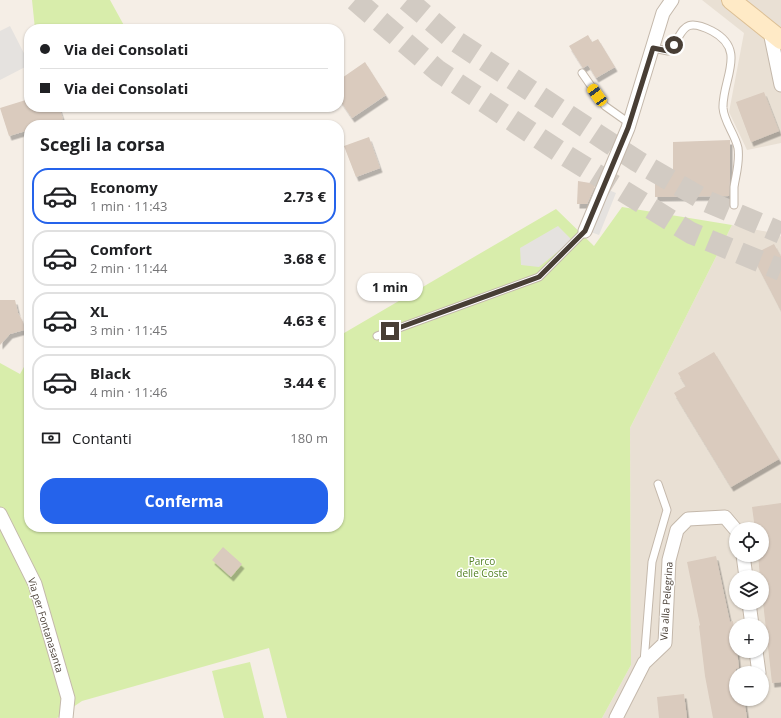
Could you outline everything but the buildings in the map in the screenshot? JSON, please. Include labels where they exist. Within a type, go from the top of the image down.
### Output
[{"type":"street","points":[[585,231],[629,123],[663,13],[672,0]]},
{"type":"street","points":[[731,0],[776,36],[781,85]]},
{"type":"street","name":"Via per Fontanasanta","points":[[0,514],[35,584],[68,698],[66,718]]},
{"type":"street","name":"Via alla Pelegrina","points":[[616,718],[644,663],[665,643],[669,560],[676,530],[688,519],[725,517],[729,522]]},
{"type":"lane","points":[[653,48],[668,51],[674,45],[681,31],[688,26],[700,25],[717,34],[727,44],[732,54],[731,67],[723,103],[724,113],[738,148],[738,166],[734,188],[734,205]]},
{"type":"lane","points":[[582,74],[605,106],[629,123]]},
{"type":"lane","points":[[377,336],[539,277],[585,231]]},
{"type":"lane","name":"Via alla Pelegrina","points":[[644,663],[652,562],[667,510],[658,484]]},
{"type":"shaded area","points":[[702,0],[781,0],[781,143],[747,150],[729,112],[744,33]]},
{"type":"shaded area","points":[[10,26],[24,53],[24,68],[0,80],[0,31]]},
{"type":"shaded area","points":[[604,188],[616,193],[599,235],[588,231]]},
{"type":"shaded area","points":[[732,225],[779,234],[781,237],[781,718],[602,718],[631,665],[630,428]]},
{"type":"shaded area","points":[[558,226],[572,240],[539,267],[521,265],[520,248]]},
{"type":"green space","points":[[32,0],[110,0],[123,24],[34,24]]},
{"type":"green space","name":"Parco delle Coste","points":[[622,207],[732,225],[630,428],[631,665],[602,718],[287,718],[269,648],[82,701],[57,718],[0,718],[0,363],[20,374],[24,367],[24,532],[344,532],[344,333],[556,209],[594,246]]},
{"type":"green space","points":[[250,662],[264,718],[224,718],[212,671]]},
{"type":"tunnel","points":[[355,0],[438,71],[560,152],[691,233],[781,270]]},
{"type":"tunnel","points":[[407,0],[454,40],[637,161],[706,201],[781,233]]},
{"type":"route","points":[[390,331],[483,296],[539,277],[585,231],[628,128],[653,48],[668,51],[674,45]]}]
